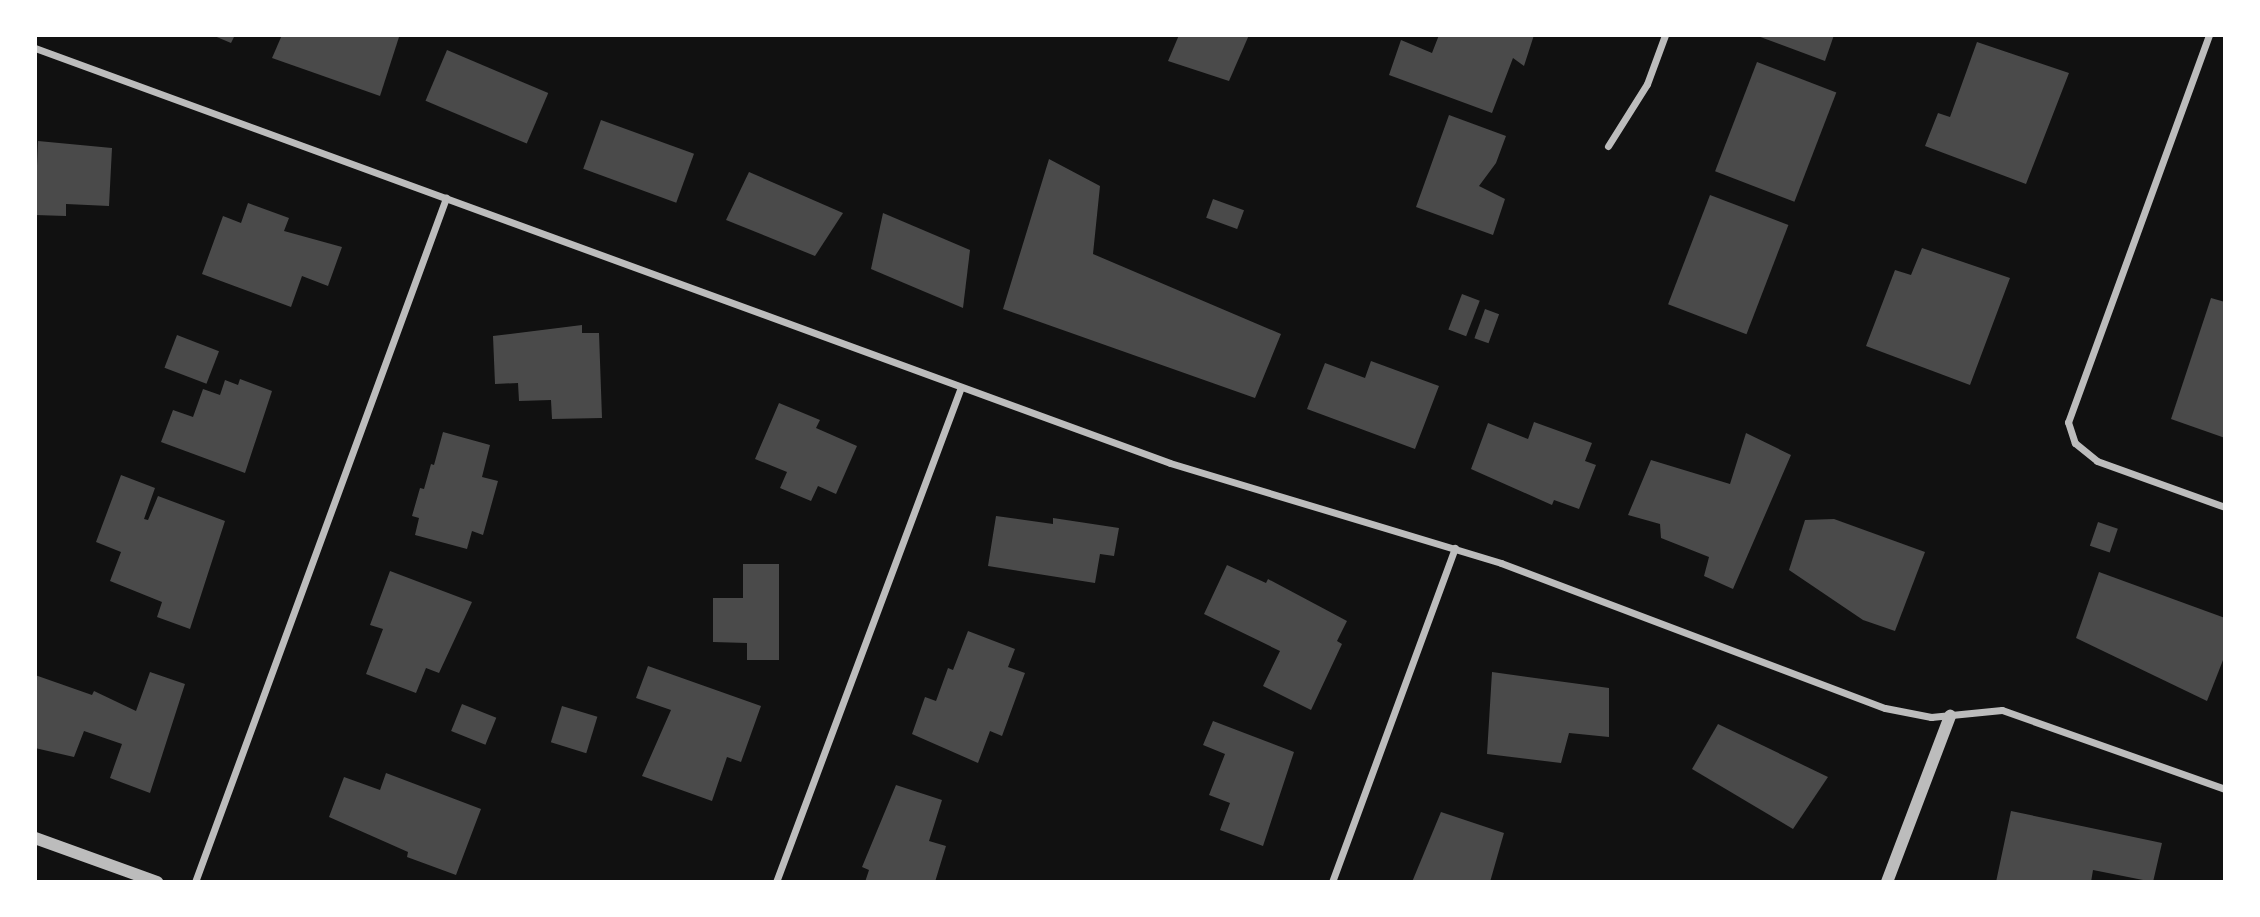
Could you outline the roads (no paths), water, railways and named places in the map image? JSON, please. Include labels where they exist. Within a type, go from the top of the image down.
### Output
[{"type":"street","points":[[1608,146],[1647,84],[1665,35]]},
{"type":"street","points":[[2208,35],[2068,417],[2072,438],[2097,461],[2225,507]]},
{"type":"street","points":[[35,48],[1225,482],[1455,548],[1885,708],[1924,716],[1950,716],[1987,710],[2017,714],[2225,789]]},
{"type":"street","points":[[195,882],[446,198]]},
{"type":"street","points":[[776,882],[961,387]]},
{"type":"street","points":[[1332,882],[1455,548]]},
{"type":"street","points":[[1887,882],[1950,716]]},
{"type":"street","points":[[35,838],[157,882]]}]
